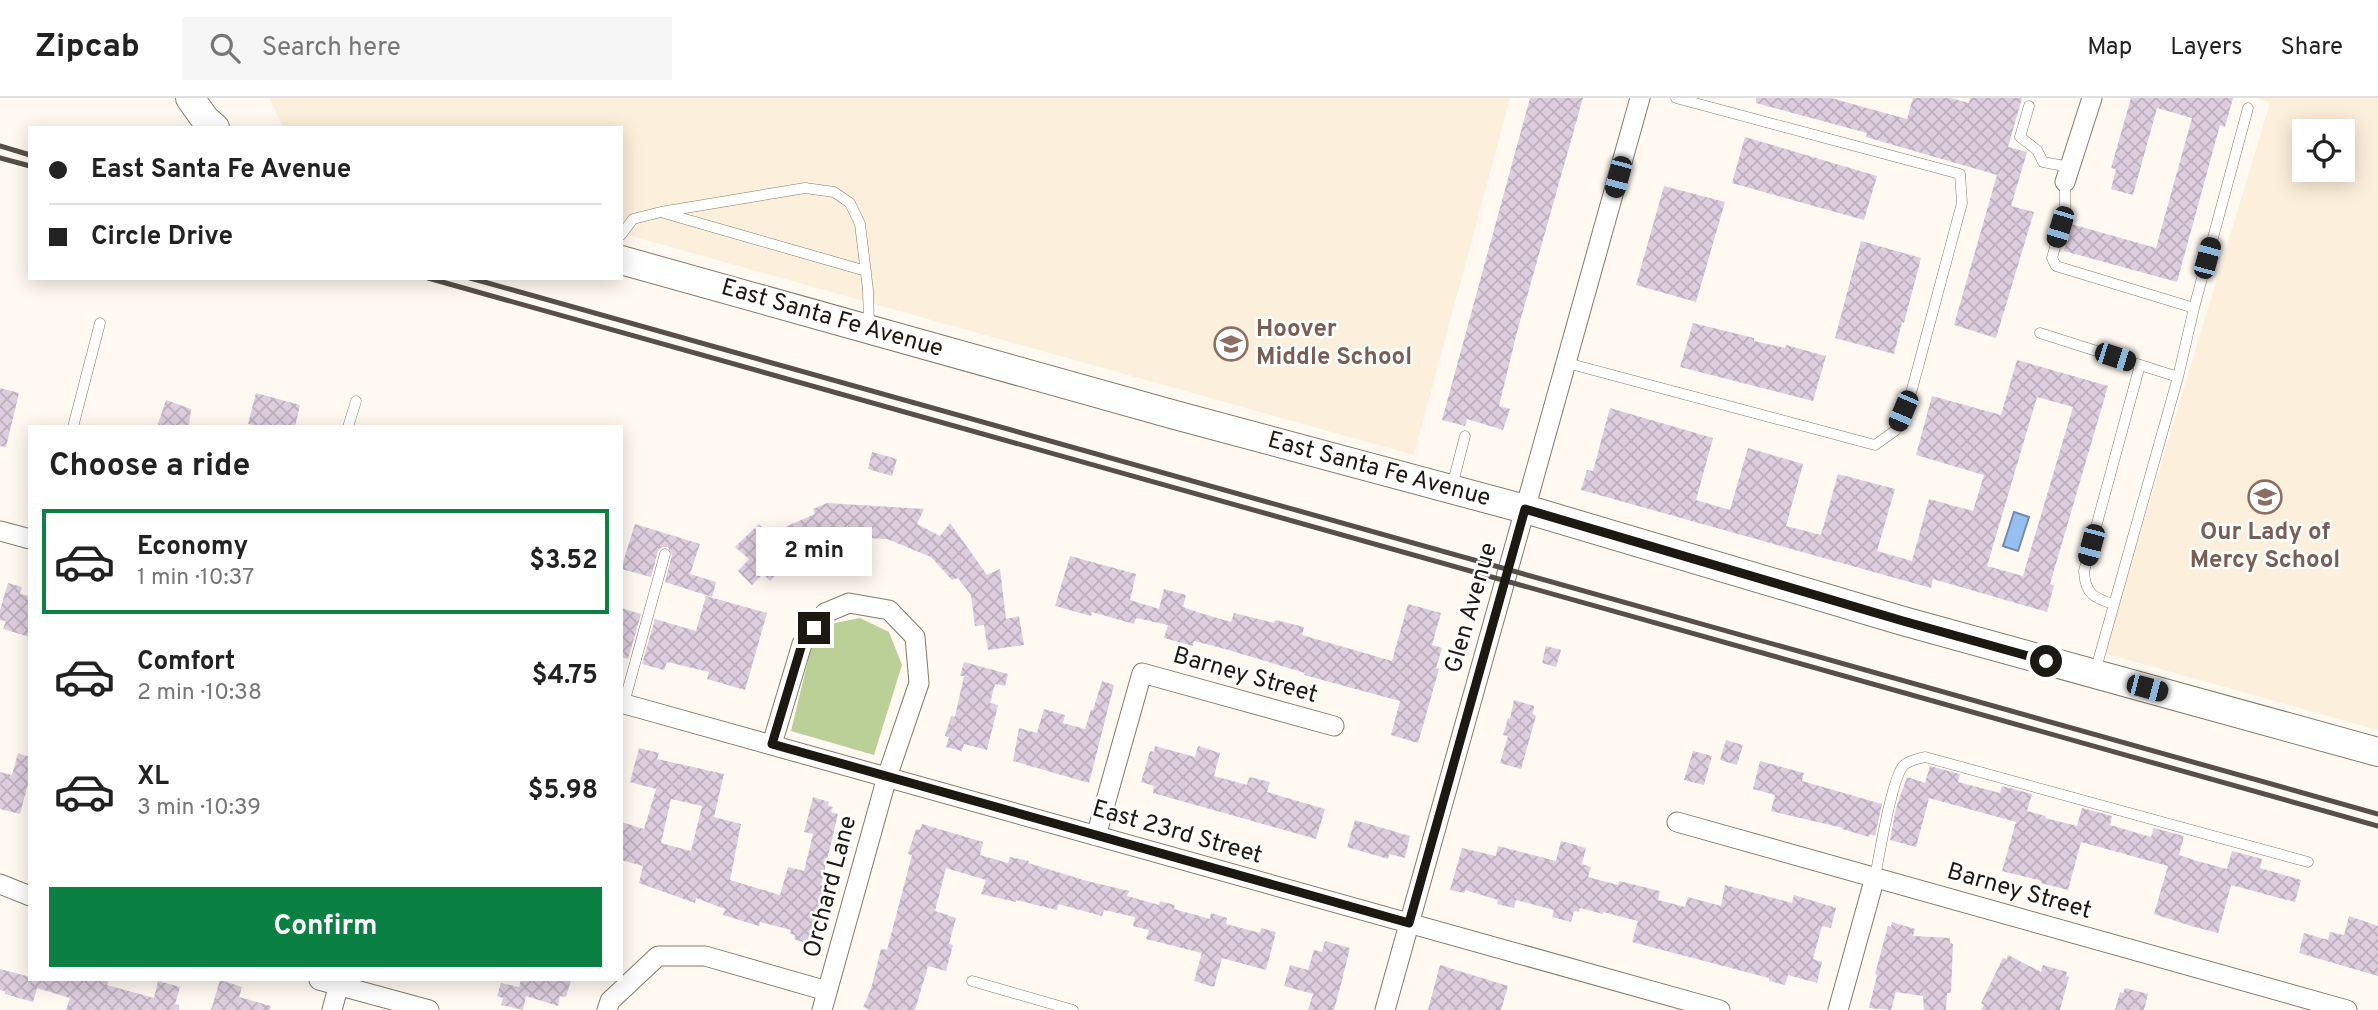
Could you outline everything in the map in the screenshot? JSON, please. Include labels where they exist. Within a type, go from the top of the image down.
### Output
[{"type":"street","points":[[190,98],[213,126]]},
{"type":"street","name":"Glen Avenue","points":[[1385,1010],[1640,98]]},
{"type":"street","points":[[2068,175],[2092,98]]},
{"type":"street","name":"East Santa Fe Avenue","points":[[623,261],[1525,509],[1903,621],[2378,752]]},
{"type":"street","points":[[0,531],[28,538]]},
{"type":"street","name":"Orchard Lane","points":[[772,744],[802,644],[825,613],[849,603],[889,610],[915,636],[919,682],[887,777],[822,1010]]},
{"type":"street","name":"Barney Street","points":[[1096,836],[1142,673],[1334,726]]},
{"type":"street","name":"East 23rd Street","points":[[623,703],[1720,1010]]},
{"type":"street","name":"Barney Street","points":[[1677,822],[2347,1010]]},
{"type":"street","points":[[1838,1010],[1875,877]]},
{"type":"street","points":[[0,884],[28,895]]},
{"type":"street","points":[[607,1010],[610,1001],[658,956],[705,956],[827,990]]},
{"type":"street","points":[[331,1010],[332,982],[429,1010]]},
{"type":"lane","points":[[1567,363],[1875,445],[1896,430],[1911,393],[1962,203],[1960,174],[1676,98]]},
{"type":"lane","points":[[2029,106],[2020,137],[2037,150],[2043,162],[2068,175],[2065,212],[2052,258],[2056,266],[2194,308]]},
{"type":"lane","points":[[2094,674],[2178,377],[2248,108]]},
{"type":"lane","points":[[623,233],[634,219],[661,212],[805,188],[834,192],[850,203],[860,224],[869,329]]},
{"type":"lane","points":[[661,212],[866,271]]},
{"type":"lane","points":[[74,425],[100,323]]},
{"type":"lane","points":[[2040,333],[2178,377]]},
{"type":"lane","points":[[2113,604],[2093,598],[2088,592],[2084,571],[2140,365]]},
{"type":"lane","points":[[349,425],[356,401]]},
{"type":"lane","points":[[1451,490],[1465,436]]},
{"type":"lane","points":[[623,703],[665,554]]},
{"type":"lane","points":[[1875,877],[1893,790],[1902,767],[1925,757],[2308,862]]},
{"type":"lane","points":[[972,981],[1073,1010]]},
{"type":"shaded area","name":"Hoover Middle School","points":[[269,98],[1510,98],[1414,455],[623,234],[623,126],[283,126]]},
{"type":"shaded area","name":"Our Lady of Mercy School","points":[[2256,98],[2378,98],[2378,730],[2104,653],[2270,103]]},
{"type":"green space","points":[[860,618],[889,632],[902,665],[874,755],[791,731],[812,644],[830,624]]},
{"type":"water","points":[[2014,512],[2029,517],[2018,551],[2003,546]]},
{"type":"building","points":[[1530,98],[1583,98],[1517,332],[1499,406],[1510,409],[1503,430],[1467,419],[1465,426],[1442,420]]},
{"type":"building","points":[[1756,98],[1831,98],[1907,119],[1913,98],[1950,98],[1969,103],[1970,98],[2022,98],[2008,147],[2027,152],[2011,206],[2034,212],[1996,338],[1954,325],[1997,175],[1866,137],[1867,133],[1756,103]]},
{"type":"building","points":[[2131,98],[2233,98],[2225,127],[2220,125],[2177,282],[2064,251],[2071,224],[2156,248],[2192,118],[2157,108],[2133,195],[2111,189],[2116,169],[2111,168]]},
{"type":"building","points":[[1745,137],[1877,176],[1864,220],[1732,183]]},
{"type":"building","points":[[1664,186],[1725,202],[1696,302],[1636,285]]},
{"type":"building","points":[[1861,241],[1921,258],[1894,354],[1835,338]]},
{"type":"building","points":[[1693,323],[1754,338],[1754,341],[1785,348],[1786,345],[1826,356],[1813,401],[1680,367]]},
{"type":"building","points":[[2017,360],[2108,386],[2050,584],[2054,585],[2047,612],[1933,579],[1931,588],[1581,490],[1587,470],[1593,471],[1610,408],[1713,438],[1696,500],[1730,510],[1748,448],[1803,464],[1786,526],[1821,535],[1838,474],[1895,489],[1877,551],[1912,561],[1929,499],[1973,511],[1984,475],[1916,455],[1932,396],[2001,415]],"holes":[[[2037,397],[2073,407],[2023,576],[1987,566]]]},
{"type":"building","points":[[0,388],[19,393],[6,447],[0,446]]},
{"type":"building","points":[[256,393],[300,405],[295,425],[248,424]]},
{"type":"building","points":[[166,400],[191,409],[189,425],[158,425]]},
{"type":"building","points":[[872,452],[897,459],[892,476],[868,469]]},
{"type":"building","points":[[827,503],[924,509],[917,524],[940,536],[950,523],[987,575],[1000,569],[1006,619],[1019,616],[1024,645],[988,650],[984,625],[975,626],[971,595],[958,578],[952,580],[931,557],[887,539],[847,537],[848,526],[794,551],[770,581],[763,574],[752,585],[738,571],[749,559],[735,547],[759,524],[769,534],[815,514],[813,509]]},
{"type":"building","points":[[635,524],[700,544],[690,574],[716,582],[712,597],[665,582],[672,555],[668,547],[662,547],[658,551],[651,577],[623,570]]},
{"type":"building","points":[[1070,556],[1136,574],[1130,600],[1159,609],[1164,589],[1186,595],[1183,607],[1200,613],[1231,622],[1234,613],[1304,627],[1302,635],[1392,661],[1408,604],[1441,613],[1432,645],[1442,648],[1436,668],[1439,669],[1418,743],[1391,735],[1400,701],[1304,675],[1305,673],[1225,649],[1194,641],[1193,646],[1164,638],[1168,625],[1136,618],[1134,624],[1092,612],[1091,616],[1055,606]]},
{"type":"building","points":[[8,583],[22,587],[20,594],[28,596],[28,636],[3,629],[6,621],[0,620],[0,610]]},
{"type":"building","points":[[706,596],[767,613],[745,690],[707,679],[709,672],[667,662],[664,670],[642,664],[655,619],[696,631]]},
{"type":"building","points":[[623,609],[641,614],[628,659],[623,658]]},
{"type":"building","points":[[1546,646],[1561,650],[1556,667],[1542,663]]},
{"type":"building","points":[[964,662],[1008,674],[1005,686],[995,684],[990,703],[998,705],[987,750],[964,744],[962,751],[946,747],[949,737],[945,736],[951,716],[955,717],[964,676],[960,676]]},
{"type":"building","points":[[1102,681],[1114,685],[1089,783],[1013,761],[1019,728],[1037,733],[1044,709],[1065,715],[1063,723],[1085,729]]},
{"type":"building","points":[[1514,700],[1534,706],[1533,714],[1536,716],[1521,769],[1500,763],[1508,736],[1503,735]]},
{"type":"building","points":[[1726,740],[1743,745],[1737,765],[1720,760]]},
{"type":"building","points":[[1155,746],[1195,757],[1198,746],[1220,753],[1214,776],[1247,785],[1249,777],[1270,782],[1267,792],[1325,809],[1316,839],[1153,793],[1154,786],[1141,782],[1150,751],[1154,752]]},
{"type":"building","points":[[639,748],[659,753],[657,759],[724,774],[714,817],[741,824],[730,880],[780,895],[788,867],[804,871],[813,834],[804,832],[813,797],[829,802],[828,806],[833,807],[831,812],[838,814],[821,885],[824,886],[808,944],[794,939],[795,935],[790,934],[791,930],[760,922],[759,926],[723,915],[725,909],[696,898],[695,903],[639,883],[643,866],[623,861],[623,823],[644,829],[656,789],[630,782]],"holes":[[[671,799],[702,806],[691,851],[661,843]]]},
{"type":"building","points":[[1693,751],[1712,756],[1704,785],[1684,780]]},
{"type":"building","points":[[18,753],[28,756],[28,784],[20,814],[0,809],[0,772],[12,775]]},
{"type":"building","points":[[1760,761],[1804,773],[1802,781],[1882,804],[1875,836],[1870,834],[1869,837],[1771,811],[1775,795],[1753,789]]},
{"type":"building","points":[[1930,766],[1960,774],[1958,782],[2000,793],[2002,786],[2032,794],[2027,811],[2046,816],[2045,818],[2077,826],[2082,808],[2112,816],[2110,825],[2151,837],[2154,828],[2184,836],[2179,855],[2197,861],[2227,869],[2232,851],[2262,859],[2260,868],[2301,880],[2295,902],[2231,885],[2218,933],[2191,926],[2154,914],[2168,866],[2081,842],[2068,890],[2041,883],[2042,881],[2002,871],[2016,822],[1929,798],[1916,847],[1890,840],[1896,808],[1907,777],[1925,783]]},
{"type":"building","points":[[1355,820],[1410,836],[1405,858],[1389,854],[1388,859],[1347,847]]},
{"type":"building","points":[[922,824],[983,842],[980,855],[1008,863],[1010,857],[1029,861],[1028,863],[1087,881],[1129,891],[1127,896],[1159,905],[1160,901],[1175,905],[1174,909],[1210,919],[1211,913],[1227,918],[1226,924],[1260,933],[1261,928],[1276,932],[1266,970],[1222,958],[1214,987],[1194,981],[1202,953],[1146,939],[1149,930],[1133,926],[1135,917],[1104,910],[1102,916],[1058,904],[1057,910],[981,894],[986,880],[946,868],[935,911],[956,918],[946,971],[928,966],[915,1010],[871,1010],[863,1007],[871,989],[881,949],[887,950],[912,855],[908,854],[916,829],[920,830]]},
{"type":"building","points":[[1561,841],[1586,848],[1582,864],[1591,867],[1588,877],[1618,885],[1619,881],[1660,891],[1658,900],[1685,907],[1688,897],[1721,906],[1725,885],[1792,903],[1794,895],[1836,908],[1831,928],[1822,926],[1813,959],[1822,962],[1817,983],[1788,975],[1785,985],[1769,981],[1769,978],[1632,942],[1638,921],[1603,912],[1580,908],[1579,912],[1574,911],[1571,922],[1552,917],[1554,910],[1516,900],[1514,908],[1497,904],[1498,900],[1465,890],[1464,893],[1450,890],[1462,848],[1496,856],[1498,846],[1556,861]]},
{"type":"building","points":[[2349,916],[2378,926],[2378,976],[2299,953],[2304,933],[2328,940],[2330,932],[2344,935]]},
{"type":"building","points":[[1892,922],[1915,929],[1913,936],[1950,938],[1950,943],[1953,944],[1951,993],[1947,993],[1946,1010],[1924,1010],[1923,996],[1896,992],[1891,1010],[1869,1008],[1877,975],[1875,974],[1888,926],[1891,927]]},
{"type":"building","points":[[1325,941],[1350,948],[1334,1010],[1308,1010],[1313,994],[1284,986],[1290,965],[1308,970],[1314,950],[1322,952]]},
{"type":"building","points":[[2008,955],[2041,972],[2043,965],[2067,972],[2066,976],[2069,977],[2060,1010],[1981,1010],[1984,1005],[1981,1003],[2003,958],[2007,959]]},
{"type":"building","points":[[1440,965],[1508,986],[1501,1010],[1428,1010]]},
{"type":"building","points":[[0,969],[28,976],[28,981],[109,981],[107,985],[154,998],[158,981],[180,987],[175,1004],[179,1005],[179,1010],[66,1010],[70,998],[37,988],[33,1002],[0,990]]},
{"type":"building","points":[[220,981],[242,987],[239,997],[271,1006],[270,1010],[211,1010]]},
{"type":"building","points":[[521,981],[571,981],[566,997],[560,996],[558,1006],[526,996],[523,1010],[501,1005],[503,998],[497,996],[501,983],[519,987]]},
{"type":"building","points":[[2125,988],[2148,994],[2144,1010],[2115,1010],[2120,992],[2123,993]]},
{"type":"railway","points":[[0,146],[28,154]]},
{"type":"railway","points":[[0,158],[28,165]]},
{"type":"railway","points":[[435,280],[2378,826]]},
{"type":"railway","points":[[477,280],[2378,814]]},
{"type":"place","name":"Hoover Middle School","points":[[1231,344]]},
{"type":"place","name":"Our Lady of Mercy School","points":[[2265,497]]},
{"type":"route","points":[[814,628],[802,644],[772,744],[1409,923],[1525,509],[2046,661]]}]
